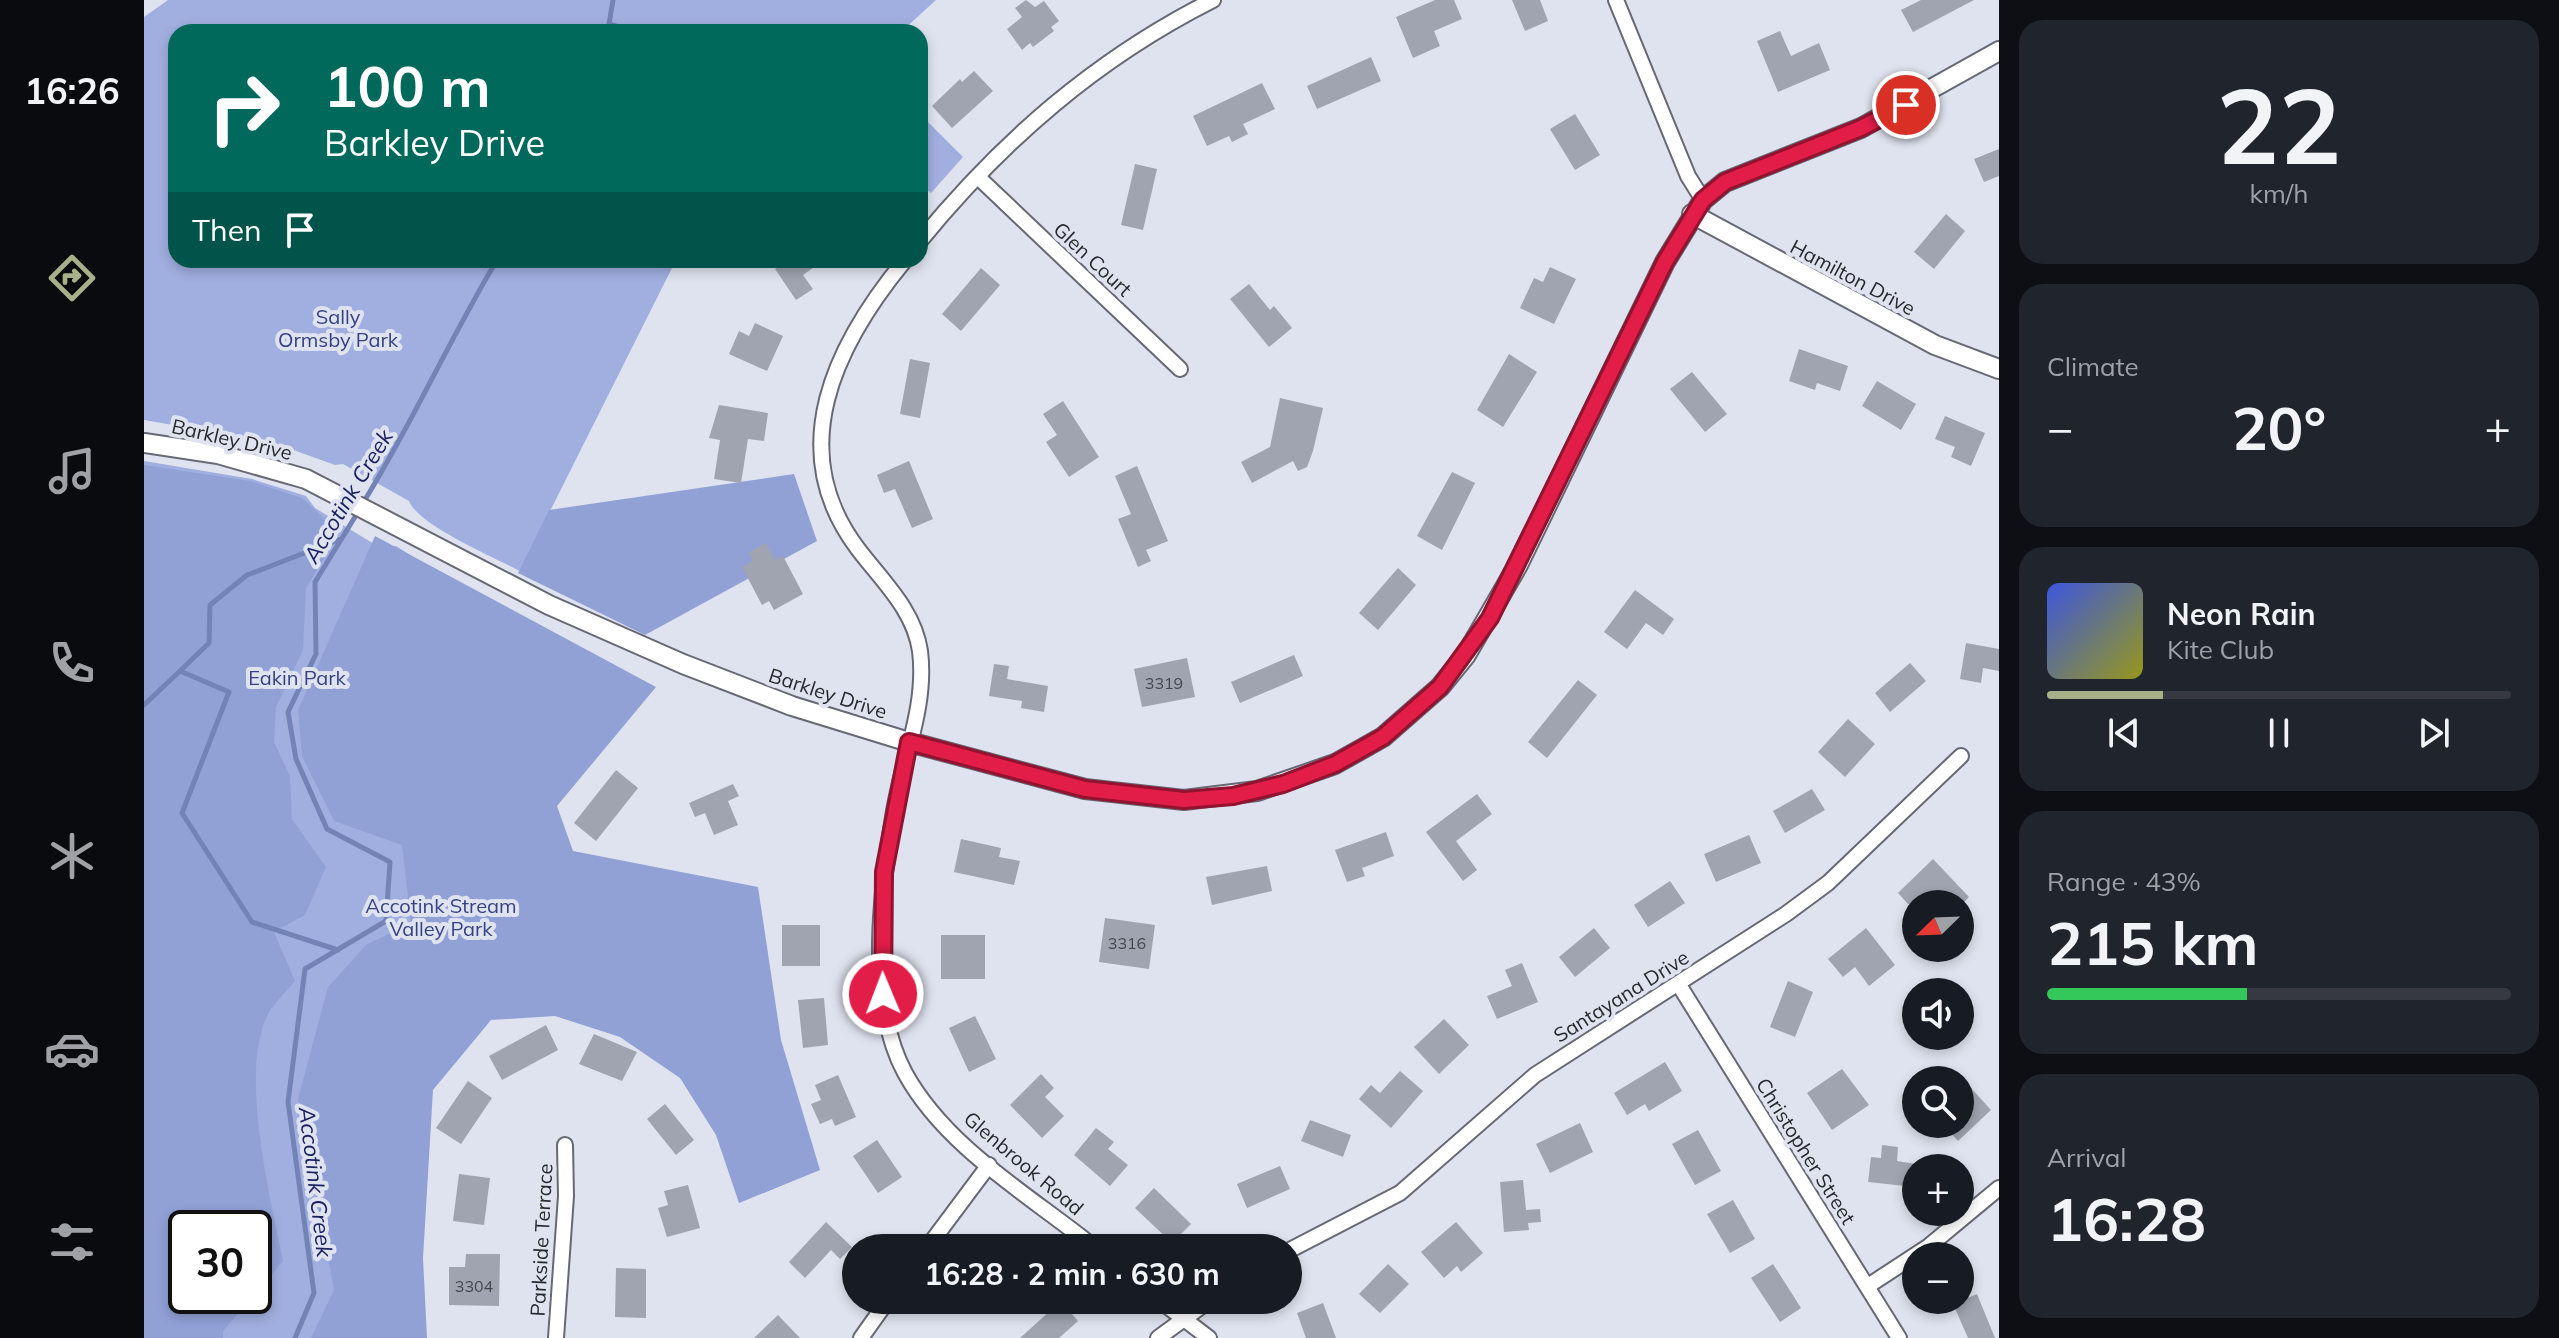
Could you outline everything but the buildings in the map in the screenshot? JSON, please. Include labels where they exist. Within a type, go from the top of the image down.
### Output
[{"type":"street","points":[[928,232],[1025,126],[1071,88],[1142,38],[1213,0]]},
{"type":"street","points":[[1616,0],[1688,176],[1697,207]]},
{"type":"street","name":"Barkley Drive","points":[[144,443],[218,454],[326,488],[549,605],[685,665],[792,706],[909,742],[1085,789],[1184,800],[1233,796],[1283,784],[1335,764],[1383,737],[1440,687],[1490,618],[1697,207],[1725,182],[1861,128],[1999,51]]},
{"type":"street","name":"Glen Court","points":[[978,177],[1180,369]]},
{"type":"street","name":"Hamilton Drive","points":[[1697,207],[1935,345],[1999,369]]},
{"type":"street","name":"Glenbrook Road","points":[[900,268],[845,352],[826,397],[820,438],[822,467],[835,512],[858,549],[904,607],[915,629],[920,655],[921,698],[909,742],[884,872],[883,994],[886,1017],[900,1061],[914,1087],[989,1165],[1077,1234]]},
{"type":"street","name":"Santayana Drive","points":[[1302,1244],[1400,1193],[1535,1075],[1679,985],[1828,883],[1961,756]]},
{"type":"street","name":"Christopher Street","points":[[1679,985],[1899,1338]]},
{"type":"street","name":"Parkside Terrace","points":[[556,1338],[565,1209],[565,1145]]},
{"type":"street","points":[[937,1234],[989,1165]]},
{"type":"street","points":[[1868,1286],[1929,1246],[1999,1188]]},
{"type":"street","points":[[861,1338],[878,1314]]},
{"type":"street","points":[[1177,1314],[1209,1338]]},
{"type":"street","points":[[1158,1338],[1190,1314]]},
{"type":"green space","name":"Sally Ormsby Park","points":[[168,0],[936,0],[910,24],[168,24],[168,268],[672,268],[520,571],[441,530],[415,510],[409,501],[343,464],[335,465],[271,442],[144,420],[144,17]]},
{"type":"green space","points":[[928,122],[963,157],[931,193],[928,191]]},
{"type":"green space","name":"Eakin Park","points":[[144,461],[252,479],[306,496],[315,508],[379,547],[396,546],[448,579],[395,823],[707,884],[403,1017],[382,1338],[144,1338]]},
{"type":"green space","name":"Eakin Park","points":[[144,465],[250,481],[302,498],[326,520],[325,557],[306,588],[303,650],[276,707],[274,742],[290,776],[292,819],[326,867],[305,915],[274,932],[295,981],[271,1009],[261,1033],[256,1063],[259,1132],[283,1261],[272,1274],[272,1210],[168,1210],[168,1314],[238,1314],[223,1331],[223,1338],[144,1338]]},
{"type":"green space","points":[[794,474],[817,541],[645,635],[518,573],[549,510]]},
{"type":"green space","name":"Accotink Stream Valley Park","points":[[375,536],[656,687],[557,806],[573,851],[758,887],[781,1040],[820,1170],[739,1203],[716,1135],[680,1078],[620,1037],[555,1016],[491,1020],[433,1090],[423,1258],[427,1338],[311,1338],[334,1290],[298,1099],[328,987],[367,944],[411,924],[402,845],[334,821],[302,756],[298,710]]},
{"type":"waterway","name":"Accotink Creek","points":[[609,24],[613,0]]},
{"type":"waterway","name":"Accotink Creek","points":[[363,503],[493,268]]},
{"type":"waterway","name":"Accotink Creek","points":[[295,1338],[314,1293],[288,1102],[305,969],[386,921],[390,862],[327,829],[296,759],[288,712],[316,654],[315,582],[358,512]]},
{"type":"waterway","points":[[180,671],[209,643],[210,605],[247,575],[341,539]]},
{"type":"waterway","points":[[144,705],[180,671],[229,692],[182,813],[252,922],[338,950]]},
{"type":"route","points":[[883,994],[884,872],[909,742],[1085,789],[1139,798],[1184,800],[1233,796],[1283,784],[1335,764],[1383,737],[1412,715],[1440,687],[1490,618],[1665,262],[1703,200],[1725,182],[1861,128],[1906,105]]}]
